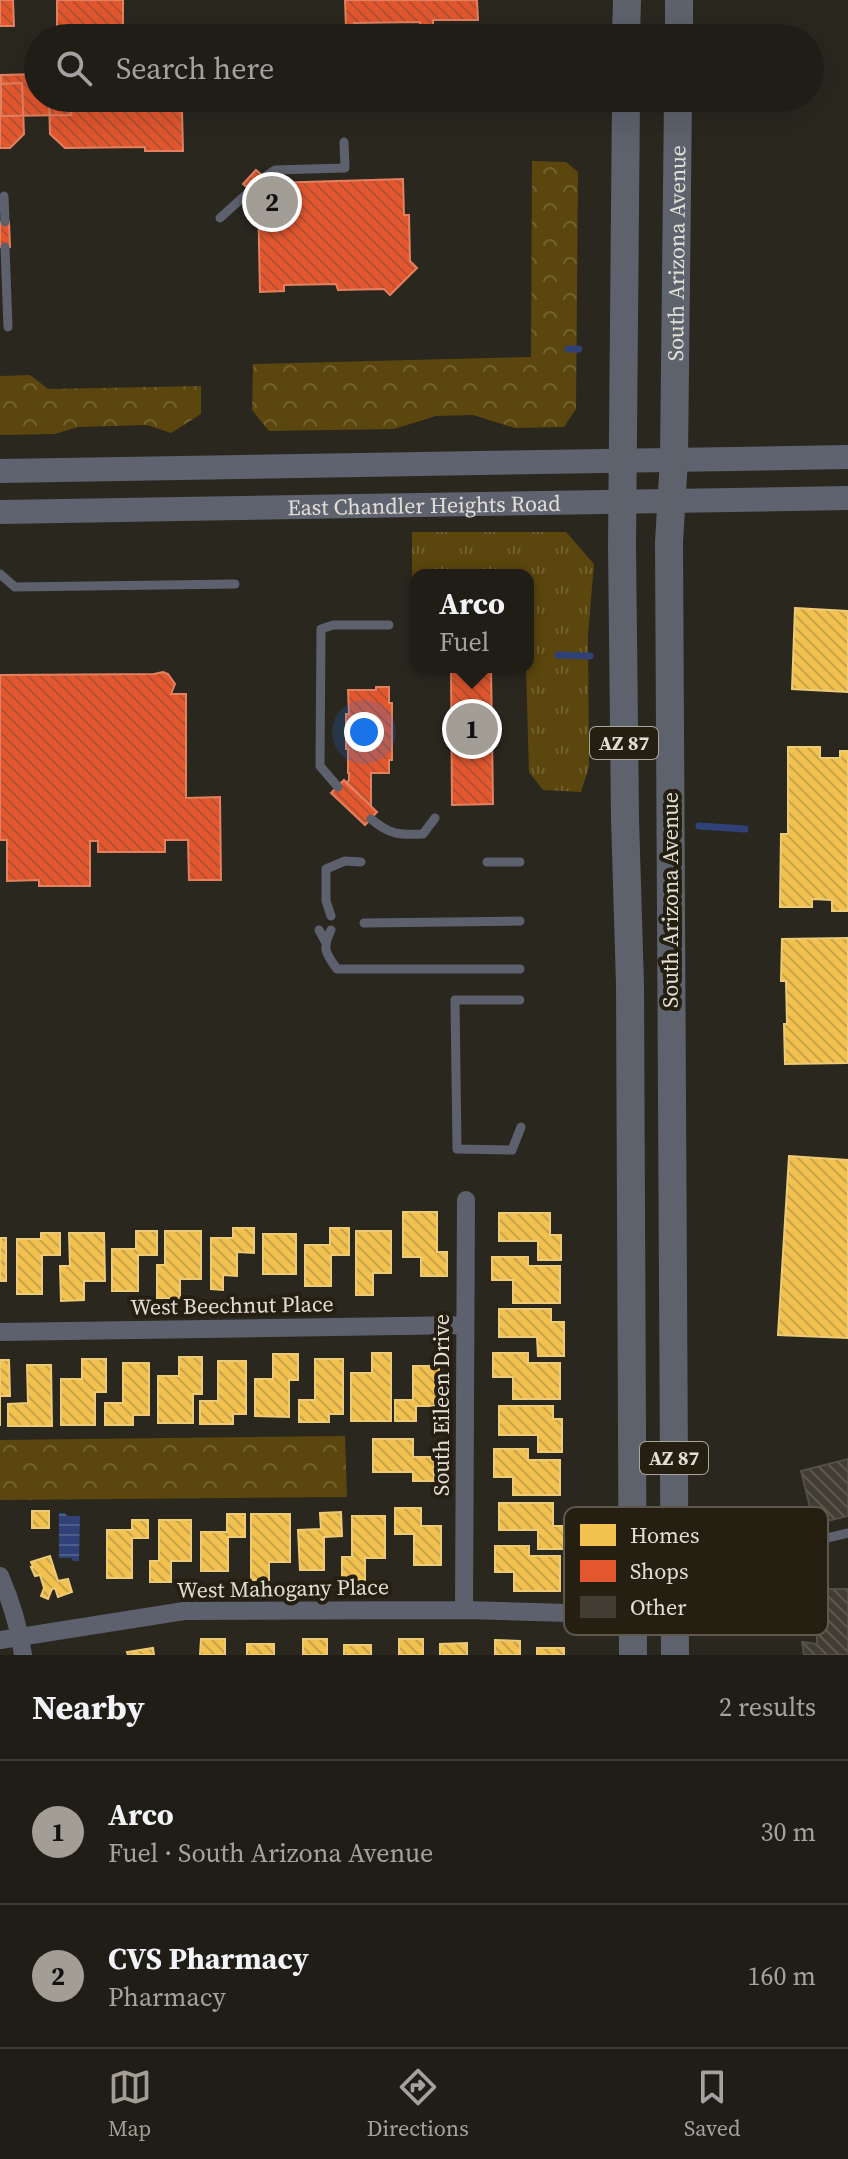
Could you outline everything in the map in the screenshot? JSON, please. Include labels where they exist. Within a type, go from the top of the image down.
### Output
[{"type":"main road","points":[[626,24],[627,0]]},
{"type":"main road","points":[[679,0],[679,24]]},
{"type":"main road","name":"South Arizona Avenue","points":[[626,112],[622,501],[630,985],[632,1507]]},
{"type":"main road","name":"South Arizona Avenue","points":[[674,1507],[669,706],[678,112]]},
{"type":"main road","name":"East Chandler Heights Road","points":[[0,471],[848,457]]},
{"type":"main road","name":"East Chandler Heights Road","points":[[0,512],[848,498]]},
{"type":"main road","points":[[631,1129],[672,1129]]},
{"type":"main road","name":"South Arizona Avenue","points":[[633,1635],[633,1655]]},
{"type":"main road","name":"South Arizona Avenue","points":[[675,1635],[675,1655]]},
{"type":"street","name":"South Eileen Drive","points":[[464,1610],[466,1200]]},
{"type":"street","name":"West Beechnut Place","points":[[0,1332],[465,1325]]},
{"type":"street","points":[[0,1576],[9,1596],[22,1646]]},
{"type":"street","name":"West Mahogany Place","points":[[0,1640],[22,1646],[184,1611],[564,1613]]},
{"type":"lane","points":[[266,176],[275,170],[345,168],[344,142]]},
{"type":"lane","points":[[220,218],[251,190]]},
{"type":"lane","points":[[4,196],[5,222]]},
{"type":"lane","points":[[5,247],[8,327]]},
{"type":"lane","points":[[0,574],[15,587],[235,584]]},
{"type":"lane","points":[[338,787],[320,766],[321,629],[333,625],[389,625]]},
{"type":"lane","points":[[371,819],[385,831],[400,835],[423,834],[435,818]]},
{"type":"lane","points":[[331,916],[326,901],[326,869],[345,861],[361,862]]},
{"type":"lane","points":[[487,862],[520,862]]},
{"type":"lane","points":[[319,916],[326,901]]},
{"type":"lane","points":[[364,923],[520,921]]},
{"type":"lane","points":[[319,930],[325,941],[326,955],[337,969],[520,969]]},
{"type":"lane","points":[[325,941],[331,930]]},
{"type":"lane","points":[[520,1000],[455,1000],[457,1149],[512,1150],[521,1127]]},
{"type":"lane","points":[[828,1538],[848,1533]]},
{"type":"green space","points":[[532,161],[566,162],[578,172],[576,409],[564,427],[515,428],[473,415],[436,416],[394,429],[269,431],[252,410],[253,364],[531,357]]},
{"type":"green space","points":[[30,375],[48,389],[201,386],[201,414],[171,433],[147,425],[78,427],[55,434],[0,435],[0,376]]},
{"type":"green space","points":[[412,532],[566,532],[594,564],[588,634],[589,767],[581,792],[543,790],[529,772],[526,673],[534,673],[534,569],[412,569]]},
{"type":"green space","points":[[345,1436],[347,1497],[0,1500],[0,1440]]},
{"type":"water","points":[[59,1513],[80,1516],[79,1561],[59,1558]]},
{"type":"building: Homes","points":[[795,608],[848,611],[848,692],[792,689]]},
{"type":"building: Homes","points":[[788,747],[820,747],[820,758],[840,758],[840,751],[848,751],[848,911],[832,911],[832,900],[812,899],[812,907],[780,907],[781,834],[788,834]]},
{"type":"building: Homes","points":[[848,938],[848,1063],[785,1064],[786,981],[781,981],[782,939]]},
{"type":"building: Homes","points":[[789,1156],[848,1160],[848,1338],[778,1335]]},
{"type":"building: Homes","points":[[403,1212],[437,1212],[437,1252],[447,1252],[447,1276],[421,1276],[421,1257],[403,1257]]},
{"type":"building: Homes","points":[[499,1213],[550,1213],[550,1235],[561,1235],[561,1260],[538,1260],[538,1241],[499,1241]]},
{"type":"building: Homes","points":[[233,1228],[254,1228],[254,1253],[237,1252],[237,1276],[223,1275],[223,1290],[211,1289],[211,1238],[233,1238]]},
{"type":"building: Homes","points":[[330,1228],[349,1228],[349,1255],[331,1255],[331,1286],[305,1286],[305,1245],[330,1245]]},
{"type":"building: Homes","points":[[136,1231],[157,1231],[157,1255],[138,1255],[138,1291],[112,1291],[112,1249],[136,1249]]},
{"type":"building: Homes","points":[[165,1231],[201,1231],[201,1279],[180,1279],[180,1298],[157,1298],[157,1265],[165,1265]]},
{"type":"building: Homes","points":[[356,1231],[391,1231],[391,1273],[373,1273],[373,1295],[356,1295]]},
{"type":"building: Homes","points":[[41,1233],[60,1233],[60,1255],[42,1255],[42,1294],[17,1294],[17,1239],[41,1239]]},
{"type":"building: Homes","points":[[69,1233],[104,1233],[105,1281],[84,1281],[84,1300],[61,1301],[60,1266],[70,1266]]},
{"type":"building: Homes","points":[[263,1234],[296,1234],[296,1274],[263,1274]]},
{"type":"building: Homes","points":[[0,1238],[6,1238],[6,1281],[0,1281]]},
{"type":"building: Homes","points":[[492,1257],[528,1257],[528,1266],[560,1266],[560,1303],[513,1303],[513,1280],[492,1280]]},
{"type":"building: Homes","points":[[499,1309],[551,1309],[551,1322],[564,1322],[564,1356],[538,1356],[537,1337],[499,1337]]},
{"type":"building: Homes","points":[[372,1353],[391,1353],[391,1421],[351,1421],[351,1373],[372,1373]]},
{"type":"building: Homes","points":[[493,1353],[528,1353],[528,1363],[560,1363],[560,1399],[513,1399],[513,1377],[493,1377]]},
{"type":"building: Homes","points":[[273,1354],[298,1354],[298,1380],[289,1380],[289,1417],[255,1416],[255,1379],[273,1379]]},
{"type":"building: Homes","points":[[179,1357],[202,1357],[202,1394],[193,1394],[193,1423],[158,1423],[158,1376],[179,1376]]},
{"type":"building: Homes","points":[[82,1359],[106,1359],[106,1392],[95,1392],[95,1425],[61,1425],[61,1379],[82,1379]]},
{"type":"building: Homes","points":[[315,1359],[343,1359],[343,1414],[329,1414],[329,1422],[299,1422],[299,1400],[315,1400]]},
{"type":"building: Homes","points":[[0,1360],[9,1360],[10,1396],[0,1396]]},
{"type":"building: Homes","points":[[218,1361],[246,1361],[246,1414],[233,1414],[233,1424],[200,1424],[200,1401],[218,1401]]},
{"type":"building: Homes","points":[[123,1363],[149,1363],[149,1415],[133,1415],[133,1425],[105,1425],[105,1403],[123,1403]]},
{"type":"building: Homes","points":[[27,1365],[51,1365],[52,1426],[8,1426],[8,1404],[28,1403]]},
{"type":"building: Homes","points":[[413,1366],[439,1366],[439,1406],[416,1406],[416,1421],[395,1421],[395,1400],[413,1400]]},
{"type":"building: Homes","points":[[499,1406],[553,1406],[553,1419],[562,1419],[562,1452],[538,1452],[538,1435],[499,1435]]},
{"type":"building: Homes","points":[[373,1439],[413,1439],[413,1457],[434,1457],[434,1481],[413,1481],[413,1472],[373,1472]]},
{"type":"building: Homes","points":[[494,1449],[528,1449],[528,1460],[560,1460],[560,1495],[513,1495],[513,1477],[494,1477]]},
{"type":"building: Homes","points":[[499,1503],[553,1503],[553,1526],[564,1526],[564,1549],[538,1549],[538,1530],[499,1530]]},
{"type":"building: Homes","points":[[395,1508],[421,1508],[421,1526],[441,1526],[441,1565],[414,1565],[414,1534],[395,1534]]},
{"type":"building: Homes","points":[[32,1511],[49,1511],[49,1528],[32,1528]]},
{"type":"building: Homes","points":[[341,1512],[342,1536],[324,1537],[324,1570],[300,1570],[298,1530],[321,1529],[320,1513]]},
{"type":"building: Homes","points":[[227,1514],[245,1514],[245,1537],[228,1537],[228,1571],[201,1571],[201,1532],[227,1532]]},
{"type":"building: Homes","points":[[251,1514],[290,1514],[290,1562],[269,1562],[269,1580],[251,1580]]},
{"type":"building: Homes","points":[[352,1516],[385,1516],[385,1558],[365,1558],[365,1580],[342,1580],[342,1557],[352,1557]]},
{"type":"building: Homes","points":[[132,1520],[148,1520],[148,1538],[132,1538],[132,1578],[107,1578],[107,1530],[132,1530]]},
{"type":"building: Homes","points":[[159,1520],[191,1520],[191,1561],[171,1561],[171,1582],[150,1582],[150,1561],[159,1561]]},
{"type":"building: Homes","points":[[495,1546],[529,1546],[529,1556],[560,1556],[560,1591],[514,1591],[514,1572],[495,1572]]},
{"type":"building: Homes","points":[[50,1556],[58,1581],[68,1579],[72,1592],[58,1597],[55,1588],[48,1599],[41,1596],[44,1588],[40,1575],[35,1576],[31,1562]]},
{"type":"building: Homes","points":[[201,1639],[225,1639],[225,1655],[200,1655]]},
{"type":"building: Homes","points":[[303,1639],[327,1639],[327,1655],[303,1655]]},
{"type":"building: Homes","points":[[399,1639],[423,1639],[423,1655],[399,1655]]},
{"type":"building: Homes","points":[[495,1640],[520,1641],[520,1655],[495,1655]]},
{"type":"building: Homes","points":[[467,1643],[467,1655],[440,1655],[440,1644]]},
{"type":"building: Homes","points":[[247,1644],[274,1644],[274,1655],[247,1655]]},
{"type":"building: Homes","points":[[344,1645],[371,1645],[371,1655],[344,1655]]},
{"type":"building: Homes","points":[[153,1648],[154,1655],[128,1655],[127,1652]]},
{"type":"building: Homes","points":[[537,1648],[564,1648],[564,1655],[537,1655]]},
{"type":"building: Shops","points":[[0,0],[13,0],[14,26],[0,26]]},
{"type":"building: Shops","points":[[57,0],[123,0],[123,24],[57,24]]},
{"type":"building: Shops","points":[[345,0],[477,0],[478,20],[433,20],[433,24],[346,24]]},
{"type":"building: Shops","points":[[24,74],[24,112],[71,112],[71,115],[1,116],[1,75]]},
{"type":"building: Shops","points":[[22,83],[24,134],[10,148],[0,148],[0,84]]},
{"type":"building: Shops","points":[[49,112],[182,112],[183,151],[145,151],[145,147],[65,148],[50,134]]},
{"type":"building: Shops","points":[[256,170],[271,183],[258,197],[243,184]]},
{"type":"building: Shops","points":[[403,179],[404,215],[409,215],[410,261],[417,268],[390,295],[384,289],[338,290],[336,284],[284,285],[284,291],[260,292],[258,197],[271,183]]},
{"type":"building: Shops","points":[[0,222],[9,222],[10,247],[0,247]]},
{"type":"building: Shops","points":[[163,672],[175,684],[171,694],[186,694],[186,798],[220,797],[221,880],[189,880],[188,840],[165,840],[165,852],[98,852],[98,841],[90,841],[90,886],[39,886],[39,880],[7,881],[7,840],[0,840],[0,675]]},
{"type":"building: Shops","points":[[451,673],[491,673],[493,804],[452,805]]},
{"type":"building: Shops","points":[[376,687],[389,687],[392,760],[389,760],[389,773],[371,773],[371,806],[346,783],[349,773],[346,714],[349,714],[348,690],[376,690]]},
{"type":"building: Shops","points":[[344,780],[377,812],[365,825],[331,793]]},
{"type":"building: Other","points":[[848,1459],[848,1516],[828,1521],[828,1507],[810,1507],[801,1471]]},
{"type":"building: Other","points":[[828,1589],[848,1589],[848,1655],[804,1655],[802,1642],[817,1644],[817,1635],[828,1635]]},
{"type":"waterway","points":[[568,349],[579,349]]},
{"type":"waterway","points":[[558,655],[590,656]]},
{"type":"waterway","points":[[699,826],[745,829]]},
{"type":"place","name":"CVS Pharmacy","points":[[272,202]]},
{"type":"place","name":"Arco","points":[[472,729]]}]
